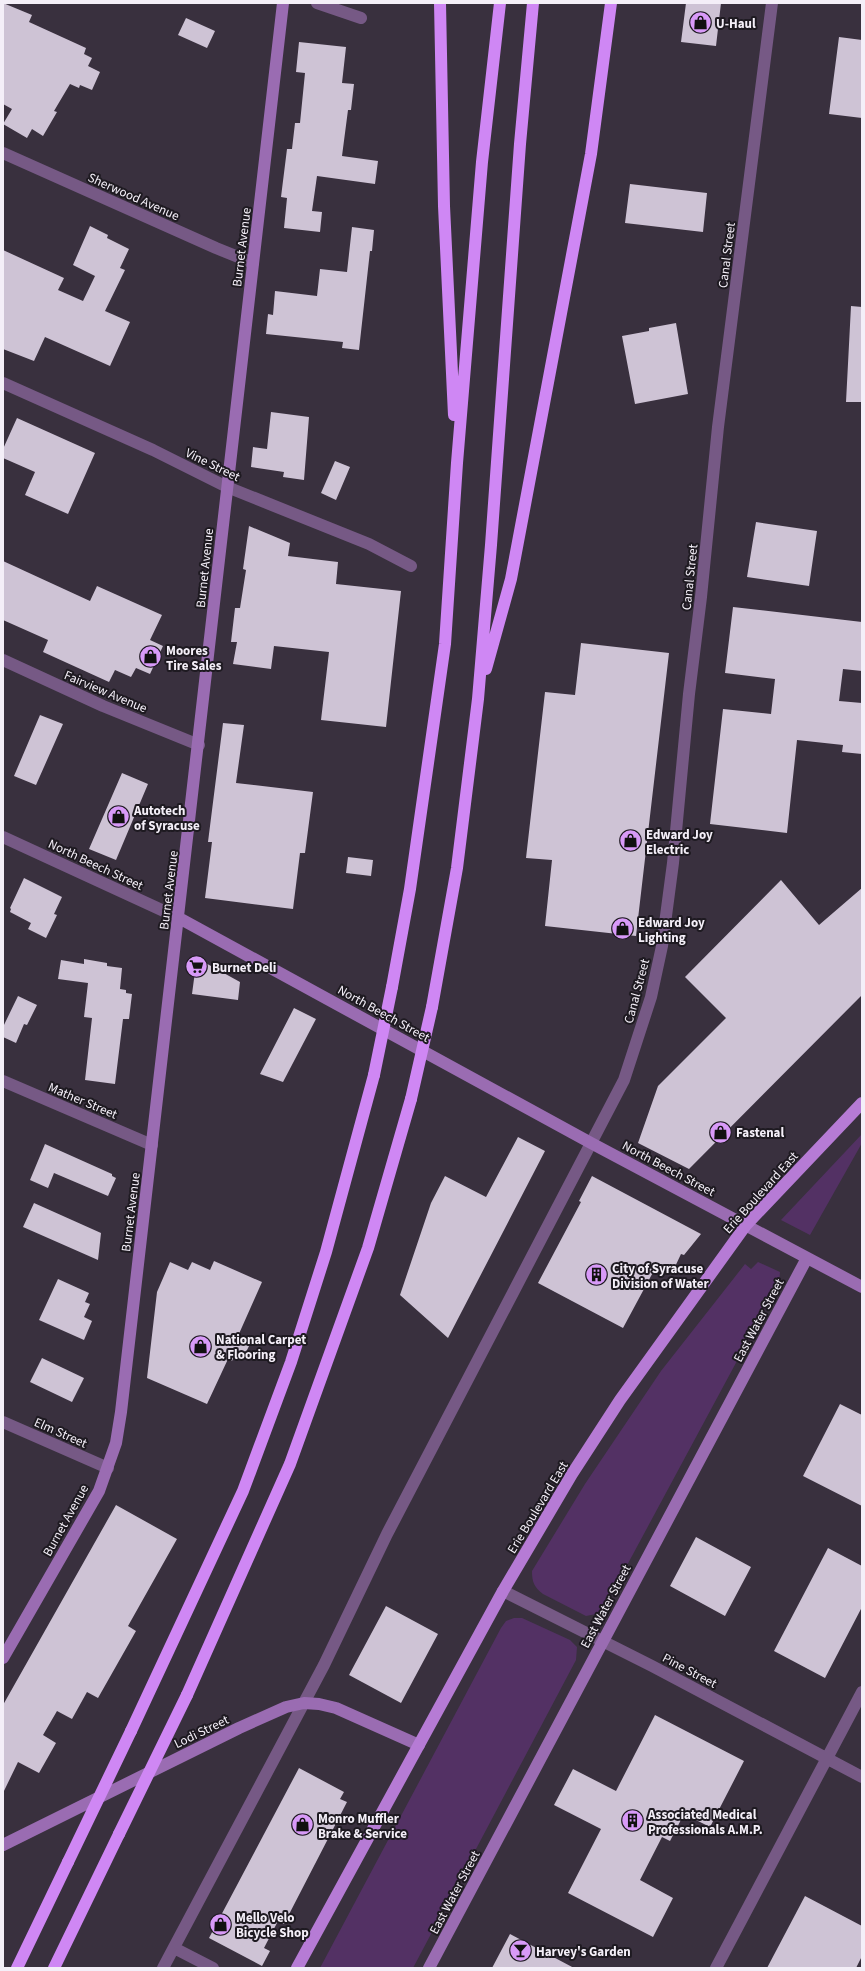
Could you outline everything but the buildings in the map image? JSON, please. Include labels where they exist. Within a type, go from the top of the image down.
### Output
[{"type":"highway","points":[[440,3],[444,206],[457,463]]},
{"type":"highway","points":[[17,1968],[131,1731],[243,1491],[283,1384],[326,1252],[374,1075],[410,889],[445,644],[457,463],[482,162],[500,3]]},
{"type":"highway","points":[[54,1968],[187,1695],[290,1464],[368,1248],[411,1098],[432,1007],[457,868],[478,699],[491,545],[520,144],[533,3]]},
{"type":"highway","points":[[478,699],[511,579],[591,154],[612,3]]},
{"type":"main road","name":"Erie Boulevard East","points":[[297,1968],[503,1591],[572,1474],[616,1407],[746,1225],[862,1103]]},
{"type":"street","name":"Burnet Avenue","points":[[3,1658],[99,1491],[116,1443],[121,1412],[179,918],[283,3]]},
{"type":"street","points":[[317,3],[361,18]]},
{"type":"street","name":"Canal Street","points":[[163,1968],[304,1704],[387,1534],[624,1080],[651,997],[662,946],[679,809],[689,694],[701,597],[718,427],[772,3]]},
{"type":"street","name":"Sherwood Avenue","points":[[3,153],[253,263]]},
{"type":"street","name":"Vine Street","points":[[3,383],[153,450],[228,487],[369,544],[411,566]]},
{"type":"street","name":"Fairview Avenue","points":[[3,660],[104,706],[199,745]]},
{"type":"street","name":"North Beech Street","points":[[3,838],[179,918],[591,1143],[862,1287]]},
{"type":"street","name":"Mather Street","points":[[3,1081],[152,1145]]},
{"type":"street","name":"East Water Street","points":[[429,1968],[602,1640],[807,1258]]},
{"type":"street","name":"Elm Street","points":[[3,1422],[108,1468]]},
{"type":"street","name":"Pine Street","points":[[503,1591],[602,1640],[862,1777]]},
{"type":"street","points":[[716,1968],[862,1692]]},
{"type":"street","name":"Lodi Street","points":[[3,1845],[239,1728],[286,1707],[304,1704],[319,1704],[336,1708],[419,1745]]},
{"type":"street","points":[[174,1948],[213,1968]]},
{"type":"shaded area","points":[[862,1134],[862,1143],[810,1235],[781,1220]]},
{"type":"shaded area","points":[[758,1262],[780,1272],[779,1283],[604,1608],[596,1614],[586,1616],[543,1594],[534,1584],[532,1571],[585,1484],[661,1371],[745,1264],[751,1269]]},
{"type":"shaded area","points":[[514,1618],[522,1618],[570,1640],[577,1647],[576,1660],[413,1968],[320,1968],[501,1628],[506,1621]]},
{"type":"place","name":"U-Haul","points":[[701,23]]},
{"type":"place","name":"Moores Tire Sales","points":[[150,657]]},
{"type":"place","name":"Autotech of Syracuse","points":[[119,817]]},
{"type":"place","name":"Edward Joy Electric","points":[[631,841]]},
{"type":"place","name":"Edward Joy Lighting","points":[[622,929]]},
{"type":"place","name":"Burnet Deli","points":[[197,967]]},
{"type":"place","name":"Fastenal","points":[[720,1132]]},
{"type":"place","name":"City of Syracuse Division of Water","points":[[597,1275]]},
{"type":"place","name":"National Carpet & Flooring","points":[[200,1346]]},
{"type":"place","name":"Associated Medical Professionals A.M.P.","points":[[633,1821]]},
{"type":"place","name":"Monro Muffler Brake & Service","points":[[302,1825]]},
{"type":"place","name":"Mello Velo Bicycle Shop","points":[[221,1924]]},
{"type":"place","name":"Harvey's Garden","points":[[521,1951]]}]
